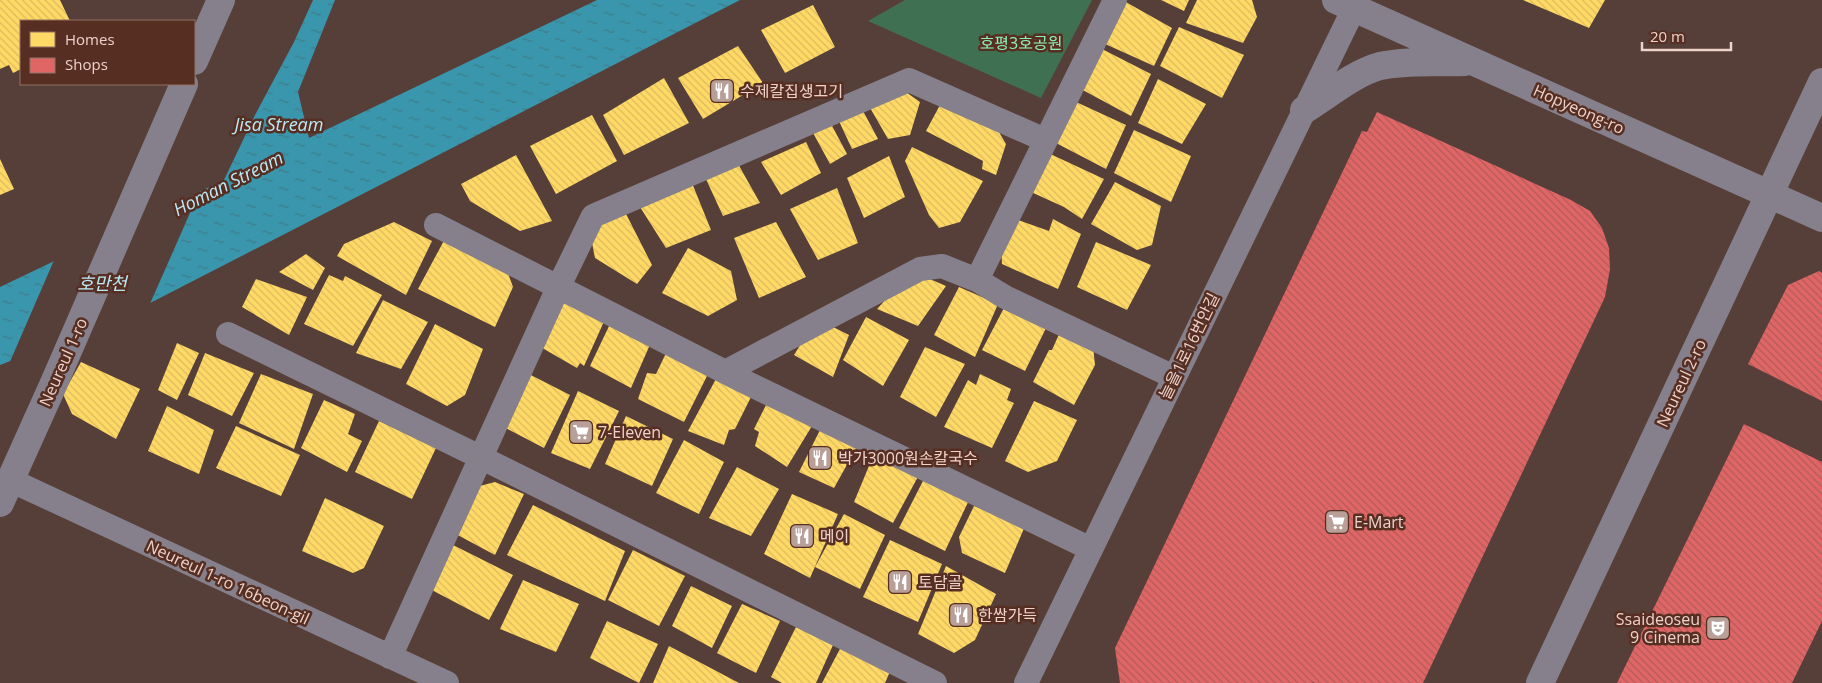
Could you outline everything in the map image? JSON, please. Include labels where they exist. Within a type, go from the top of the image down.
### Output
[{"type":"street","points":[[195,59],[221,0]]},
{"type":"street","points":[[977,280],[1115,0]]},
{"type":"street","name":"Hopyeong-ro","points":[[1349,3],[1473,62],[1822,218]]},
{"type":"street","name":"늘을1로16번안길","points":[[1026,683],[1304,110],[1349,3]]},
{"type":"street","points":[[1304,110],[1361,74],[1380,66],[1473,62]]},
{"type":"street","points":[[390,657],[480,457],[593,216],[909,80],[1045,140]]},
{"type":"street","name":"Neureul 2-ro","points":[[1540,683],[1822,82]]},
{"type":"street","name":"Neureul 1-ro","points":[[5,491],[184,85]]},
{"type":"street","points":[[436,226],[725,372],[1091,549]]},
{"type":"street","points":[[725,372],[920,269],[942,266],[977,280],[1005,297],[1174,377]]},
{"type":"street","points":[[228,334],[935,683]]},
{"type":"street","name":"Neureul 1-ro 16beon-gil","points":[[5,491],[446,683]]},
{"type":"green space","name":"호평3호공원","points":[[905,0],[1092,0],[1041,98],[868,21]]},
{"type":"water","name":"호만천","points":[[313,0],[335,0],[298,92],[309,138],[597,0],[740,0],[119,319],[0,365],[0,287],[224,180],[255,115],[294,42]]},
{"type":"pier","points":[[201,188],[149,306],[119,321],[9,364],[55,258]]},
{"type":"building: Homes","points":[[0,0],[60,0],[70,20],[20,20],[20,70],[13,73],[9,65],[0,69]]},
{"type":"building: Homes","points":[[1161,0],[1189,0],[1184,11]]},
{"type":"building: Homes","points":[[1197,0],[1252,0],[1257,17],[1243,43],[1186,23]]},
{"type":"building: Homes","points":[[1523,0],[1605,0],[1589,28]]},
{"type":"building: Homes","points":[[1124,1],[1172,28],[1154,66],[1103,43]]},
{"type":"building: Homes","points":[[813,5],[835,47],[785,73],[761,30]]},
{"type":"building: Homes","points":[[1179,27],[1244,55],[1222,98],[1160,66]]},
{"type":"building: Homes","points":[[738,46],[763,83],[703,119],[678,78]]},
{"type":"building: Homes","points":[[1100,48],[1151,74],[1131,116],[1079,88]]},
{"type":"building: Homes","points":[[664,78],[689,123],[624,155],[603,115]]},
{"type":"building: Homes","points":[[1158,79],[1206,104],[1182,144],[1138,123]]},
{"type":"building: Homes","points":[[903,90],[920,102],[910,135],[888,139],[869,106]]},
{"type":"building: Homes","points":[[1074,101],[1126,125],[1106,169],[1054,142]]},
{"type":"building: Homes","points":[[940,105],[993,122],[1006,144],[996,175],[982,169],[983,161],[926,131]]},
{"type":"building: Homes","points":[[862,109],[878,139],[852,149],[838,119]]},
{"type":"building: Homes","points":[[592,115],[617,161],[556,194],[530,146]]},
{"type":"building: Homes","points":[[830,122],[847,154],[830,164],[812,131]]},
{"type":"building: Homes","points":[[1134,130],[1191,156],[1171,202],[1114,173]]},
{"type":"building: Homes","points":[[806,142],[821,173],[781,195],[761,162]]},
{"type":"building: Homes","points":[[912,147],[983,181],[960,222],[939,228],[929,215],[905,161]]},
{"type":"building: Homes","points":[[1046,152],[1104,179],[1082,219],[1064,207],[1031,192]]},
{"type":"building: Homes","points":[[516,155],[552,221],[520,231],[470,201],[461,184]]},
{"type":"building: Homes","points":[[889,156],[905,197],[864,218],[847,178]]},
{"type":"building: Homes","points":[[0,159],[14,189],[0,195]]},
{"type":"building: Homes","points":[[737,162],[760,203],[723,216],[705,177]]},
{"type":"building: Homes","points":[[1115,182],[1161,206],[1152,245],[1137,250],[1091,224]]},
{"type":"building: Homes","points":[[692,183],[711,230],[666,248],[640,207]]},
{"type":"building: Homes","points":[[837,188],[858,243],[818,260],[790,209]]},
{"type":"building: Homes","points":[[623,208],[652,265],[637,284],[595,258],[590,233]]},
{"type":"building: Homes","points":[[1015,219],[1049,231],[1053,219],[1081,234],[1058,289],[1002,264],[1001,247]]},
{"type":"building: Homes","points":[[394,222],[432,241],[406,295],[337,256],[344,244]]},
{"type":"building: Homes","points":[[776,222],[806,277],[759,298],[734,238]]},
{"type":"building: Homes","points":[[447,235],[505,265],[513,287],[495,327],[418,289]]},
{"type":"building: Homes","points":[[1096,242],[1151,265],[1127,310],[1077,287]]},
{"type":"building: Homes","points":[[688,248],[731,271],[737,300],[708,316],[662,293]]},
{"type":"building: Homes","points":[[306,254],[325,268],[313,290],[279,272]]},
{"type":"building: Homes","points":[[329,275],[343,281],[345,276],[382,295],[353,346],[304,324]]},
{"type":"building: Homes","points":[[923,276],[946,286],[918,326],[877,309],[890,295]]},
{"type":"building: Homes","points":[[256,279],[307,297],[289,335],[242,307]]},
{"type":"building: Homes","points":[[959,287],[998,304],[975,357],[934,335]]},
{"type":"building: Homes","points":[[383,300],[428,322],[401,369],[356,353]]},
{"type":"building: Homes","points":[[572,300],[606,317],[584,366],[580,363],[577,368],[537,345],[553,308]]},
{"type":"building: Homes","points":[[1005,306],[1048,324],[1025,371],[982,350]]},
{"type":"building: Homes","points":[[866,317],[909,340],[883,386],[843,360]]},
{"type":"building: Homes","points":[[611,322],[652,340],[631,388],[590,366]]},
{"type":"building: Homes","points":[[435,324],[483,349],[465,395],[447,406],[406,384]]},
{"type":"building: Homes","points":[[827,324],[849,335],[833,377],[794,355],[807,334]]},
{"type":"building: Homes","points":[[1060,332],[1093,346],[1095,365],[1074,405],[1033,382],[1049,350],[1052,350]]},
{"type":"building: Homes","points":[[177,343],[199,353],[177,400],[158,390]]},
{"type":"building: Homes","points":[[925,347],[965,364],[936,417],[900,397]]},
{"type":"building: Homes","points":[[668,349],[711,368],[684,422],[638,399],[647,373],[656,374]]},
{"type":"building: Homes","points":[[205,353],[254,373],[232,416],[188,395]]},
{"type":"building: Homes","points":[[81,362],[140,389],[116,439],[72,414],[63,394]]},
{"type":"building: Homes","points":[[523,371],[570,395],[544,448],[500,425]]},
{"type":"building: Homes","points":[[261,374],[313,394],[294,449],[239,423]]},
{"type":"building: Homes","points":[[980,374],[1011,389],[1007,400],[1014,403],[992,448],[944,427],[968,380],[976,385]]},
{"type":"building: Homes","points":[[717,377],[753,393],[735,429],[729,430],[724,445],[688,431]]},
{"type":"building: Homes","points":[[578,391],[619,411],[590,469],[551,453]]},
{"type":"building: Homes","points":[[324,400],[355,414],[348,434],[362,441],[347,472],[301,448]]},
{"type":"building: Homes","points":[[768,401],[815,421],[787,467],[755,446],[759,432],[754,429]]},
{"type":"building: Homes","points":[[1034,401],[1077,420],[1057,461],[1028,472],[1005,461]]},
{"type":"building: Homes","points":[[167,406],[214,430],[199,474],[148,451]]},
{"type":"building: Homes","points":[[626,416],[673,439],[652,486],[605,464]]},
{"type":"building: Homes","points":[[379,421],[436,448],[412,499],[355,472]]},
{"type":"building: Homes","points":[[236,426],[300,455],[281,496],[216,468]]},
{"type":"building: Homes","points":[[822,426],[859,443],[834,488],[799,472]]},
{"type":"building: Homes","points":[[684,440],[724,462],[699,514],[656,493]]},
{"type":"building: Homes","points":[[874,454],[920,473],[893,523],[854,502]]},
{"type":"building: Homes","points":[[737,467],[779,489],[751,536],[709,518]]},
{"type":"building: Homes","points":[[924,479],[970,498],[945,551],[899,528]]},
{"type":"building: Homes","points":[[495,482],[524,494],[495,555],[452,532],[472,488]]},
{"type":"building: Homes","points":[[792,494],[838,514],[810,578],[764,554]]},
{"type":"building: Homes","points":[[325,498],[384,526],[364,568],[353,573],[302,551]]},
{"type":"building: Homes","points":[[533,505],[625,551],[605,601],[507,555]]},
{"type":"building: Homes","points":[[974,506],[1025,526],[1005,573],[962,553],[959,537]]},
{"type":"building: Homes","points":[[844,514],[885,535],[860,589],[815,567]]},
{"type":"building: Homes","points":[[890,540],[942,564],[918,622],[863,597]]},
{"type":"building: Homes","points":[[449,543],[513,575],[489,620],[426,587]]},
{"type":"building: Homes","points":[[633,550],[685,576],[659,626],[608,600]]},
{"type":"building: Homes","points":[[946,566],[996,594],[975,640],[954,653],[918,634]]},
{"type":"building: Homes","points":[[523,580],[579,604],[556,652],[500,629]]},
{"type":"building: Homes","points":[[691,586],[732,606],[712,648],[672,626]]},
{"type":"building: Homes","points":[[742,604],[780,621],[756,673],[717,653]]},
{"type":"building: Homes","points":[[607,621],[658,644],[639,683],[590,658]]},
{"type":"building: Homes","points":[[796,627],[833,645],[816,683],[782,683],[771,677]]},
{"type":"building: Homes","points":[[669,646],[739,683],[653,683]]},
{"type":"building: Homes","points":[[841,647],[892,667],[885,683],[822,683]]},
{"type":"building: Shops","name":"E-Mart","points":[[1377,112],[1571,200],[1590,211],[1602,228],[1609,248],[1610,269],[1605,297],[1423,683],[1120,683],[1115,648],[1362,131],[1367,132]]},
{"type":"building: Shops","points":[[1819,271],[1822,273],[1822,401],[1748,364],[1788,285]]},
{"type":"building: Shops","points":[[1744,424],[1822,462],[1822,621],[1792,683],[1617,683]]},
{"type":"place","name":"수제칼집생고기","points":[[722,91]]},
{"type":"place","name":"7-Eleven","points":[[581,432]]},
{"type":"place","name":"박가3000원손칼국수","points":[[820,458]]},
{"type":"place","name":"E-Mart","points":[[1337,522]]},
{"type":"place","name":"메이","points":[[802,536]]},
{"type":"place","name":"토담골","points":[[900,582]]},
{"type":"place","name":"한쌈가득","points":[[961,615]]},
{"type":"place","name":"Ssaideoseu 9 Cinema","points":[[1718,628]]},
{"type":"water label","name":"Jisa Stream","points":[[279,124]]},
{"type":"water label","name":"Homan Stream","points":[[228,183]]}]
